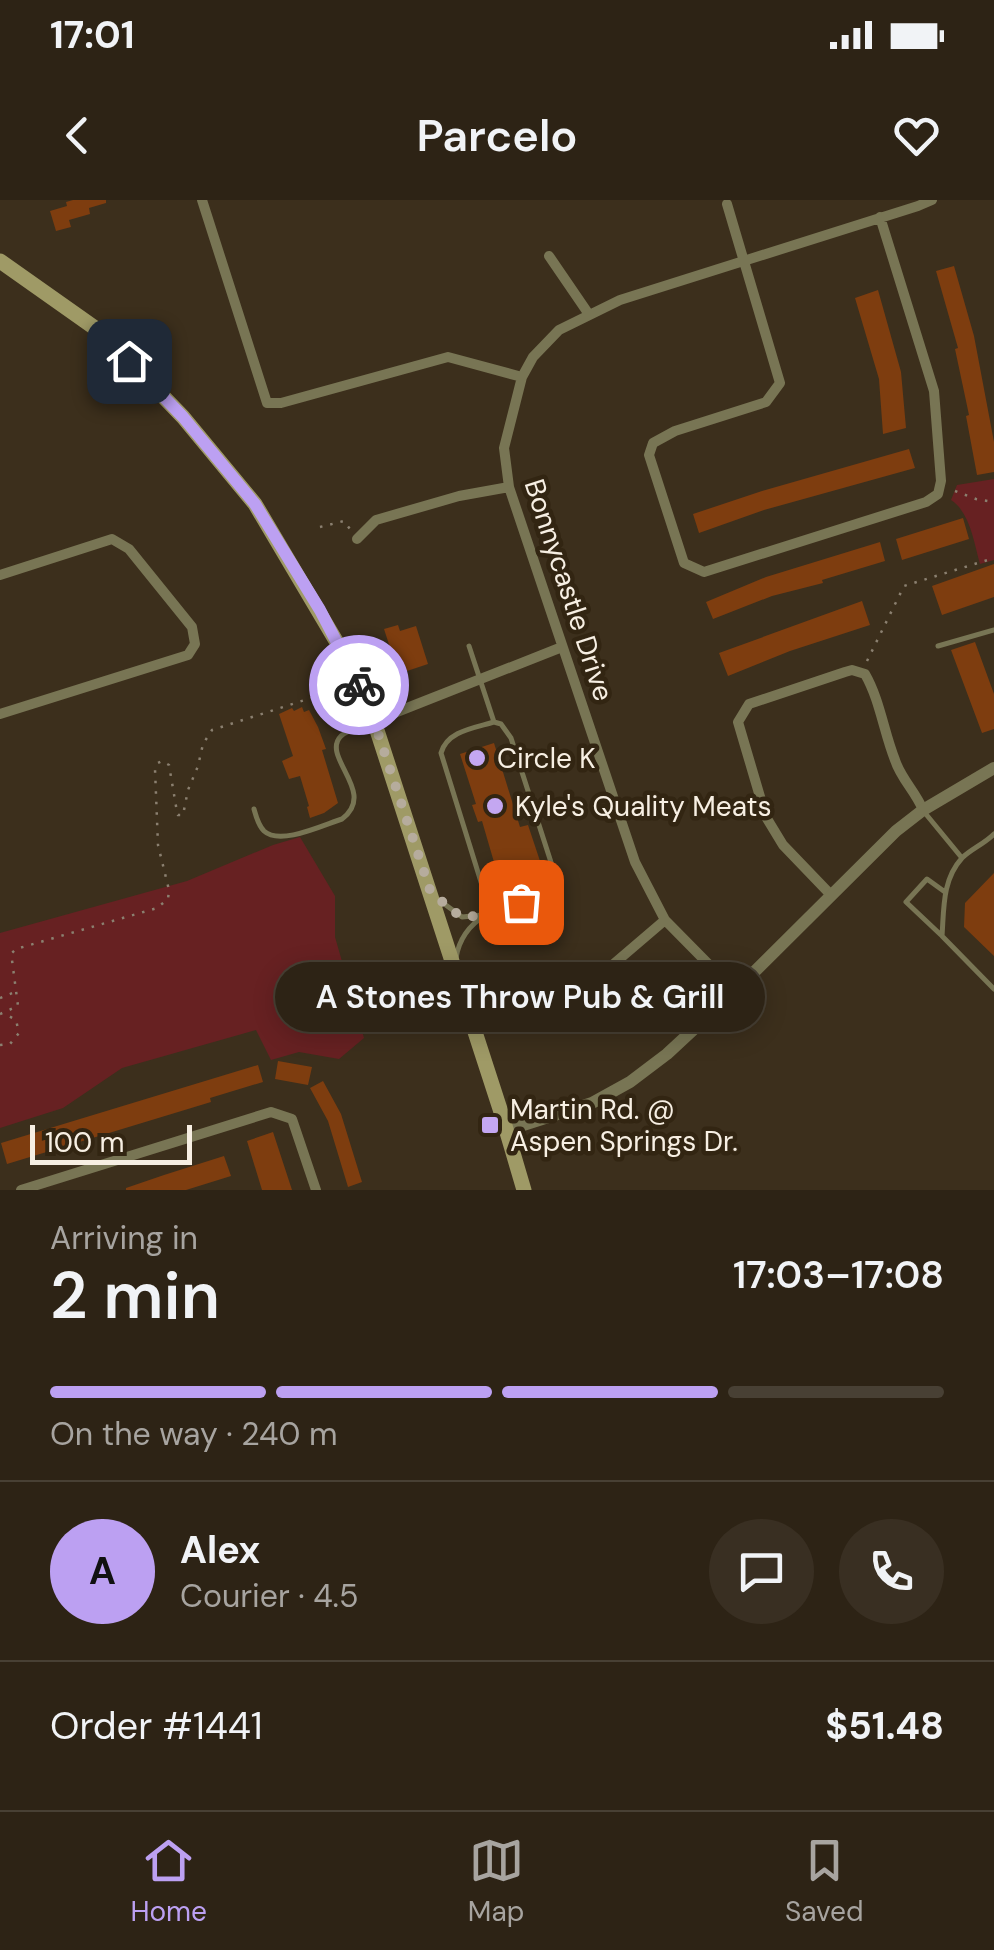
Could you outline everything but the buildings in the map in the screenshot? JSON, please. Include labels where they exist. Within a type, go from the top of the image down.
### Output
[{"type":"main road","points":[[0,260],[102,333],[183,417],[255,504],[334,637],[374,721],[524,1190]]},
{"type":"street","points":[[202,200],[267,403],[448,356],[522,378]]},
{"type":"street","name":"Bonnycastle Drive","points":[[735,991],[665,920],[635,862],[509,487],[504,448],[522,378],[533,357],[559,330],[588,313],[932,200]]},
{"type":"street","points":[[728,204],[780,383],[766,402],[675,431],[653,443],[649,455],[684,563],[704,572],[926,502],[938,494],[942,480],[934,390],[880,217]]},
{"type":"street","points":[[549,256],[588,313]]},
{"type":"street","points":[[358,538],[376,520],[459,496],[509,487]]},
{"type":"street","points":[[0,575],[112,539],[130,549],[192,628],[195,644],[188,655],[0,714]]},
{"type":"street","points":[[374,721],[562,647]]},
{"type":"street","points":[[830,895],[783,846],[766,818],[738,722],[749,704],[852,670],[865,674],[894,760],[923,810]]},
{"type":"street","points":[[506,1131],[592,1103],[630,1082],[667,1054],[735,991],[896,831],[923,810],[994,768]]},
{"type":"street","points":[[525,1003],[552,1003],[589,985],[665,920]]},
{"type":"street","points":[[22,1190],[271,1112],[292,1118],[316,1190]]},
{"type":"lane","points":[[938,646],[994,630]]},
{"type":"lane","points":[[469,646],[494,722]]},
{"type":"lane","points":[[254,809],[266,832],[281,838],[342,819],[353,807],[354,798],[337,743],[343,734],[374,721]]},
{"type":"lane","points":[[430,890],[462,917],[488,913],[552,893],[558,884],[512,738],[501,724],[494,722],[449,738],[441,752],[488,913]]},
{"type":"lane","points":[[923,810],[962,858]]},
{"type":"lane","points":[[942,936],[945,886],[962,858],[994,834]]},
{"type":"lane","points":[[945,892],[927,879],[906,902],[994,989]]},
{"type":"lane","points":[[456,971],[462,938],[488,913]]},
{"type":"path","points":[[955,492],[994,502]]},
{"type":"path","points":[[320,528],[344,521],[358,538]]},
{"type":"path","points":[[868,661],[904,586],[994,558]]},
{"type":"path","points":[[2,1014],[18,1007],[12,960],[16,949],[140,914],[168,899],[157,833],[158,763],[169,765],[177,812],[183,815],[202,744],[212,730],[339,689]]},
{"type":"path","points":[[0,998],[16,991]]},
{"type":"path","points":[[0,1045],[10,1044],[19,1034],[16,1020],[2,1014]]},
{"type":"shaded area","points":[[994,479],[994,560],[980,564],[967,520],[951,500],[957,485]]},
{"type":"shaded area","points":[[300,837],[335,896],[335,937],[364,1038],[339,1059],[299,1052],[271,1060],[256,1030],[122,1068],[63,1108],[0,1128],[0,933],[187,881]]},
{"type":"way so far","points":[[359,685],[430,890],[452,911],[467,918],[521,902]]},
{"type":"place","name":"Circle K","points":[[477,758]]},
{"type":"place","name":"Kyle's Quality Meats","points":[[495,806]]},
{"type":"place","name":"A Stones Throw Pub & Grill","points":[[521,902]]},
{"type":"place","name":"Martin Rd. @ Aspen Springs Dr.","points":[[490,1125]]},
{"type":"route","points":[[129,361],[183,417],[255,504],[320,610],[359,685]]}]
